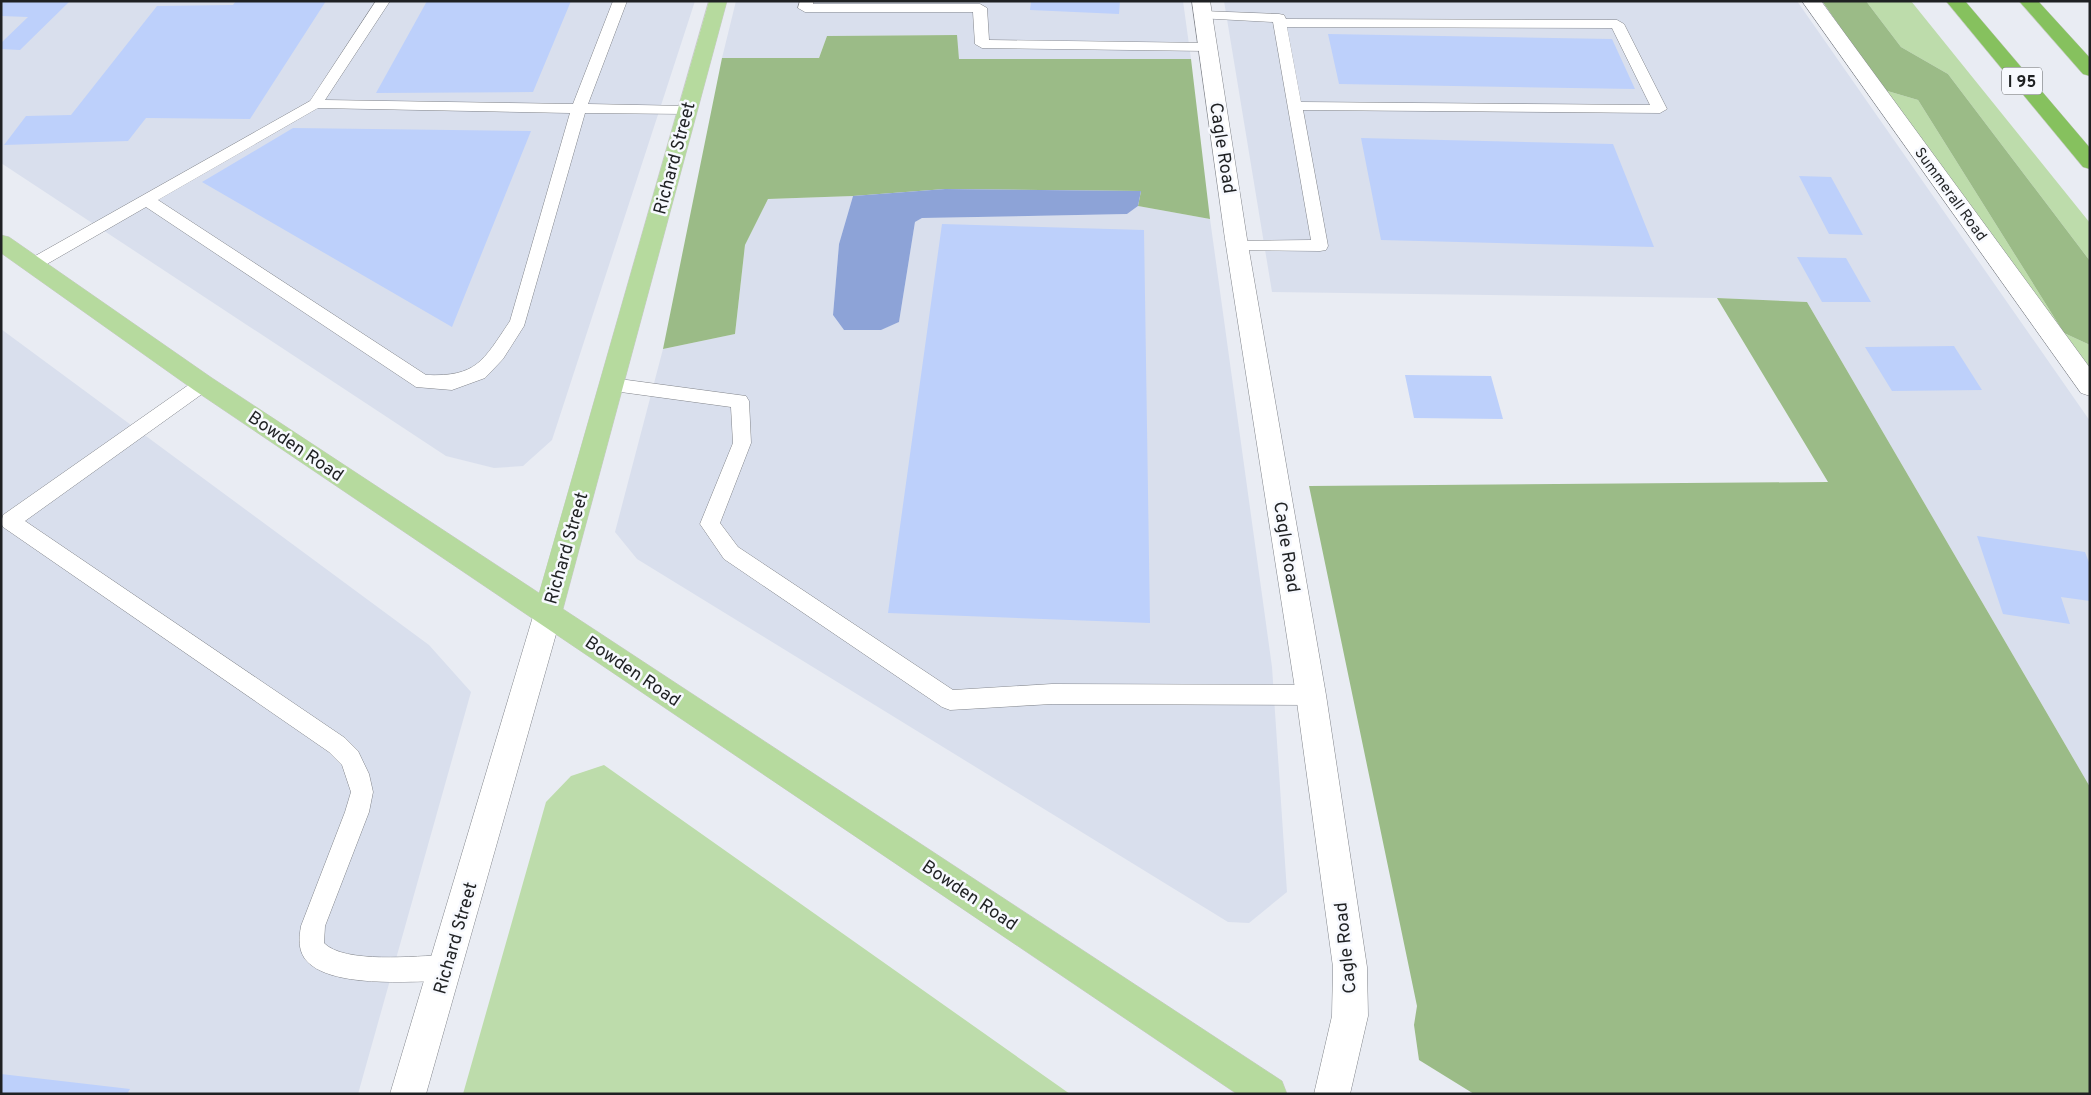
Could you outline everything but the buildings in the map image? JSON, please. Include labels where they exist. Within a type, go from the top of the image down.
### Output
[{"type":"highway","name":"I 95","points":[[1955,1],[2090,162]]},
{"type":"highway","points":[[2028,1],[2090,70]]},
{"type":"main road","name":"Richard Street","points":[[548,614],[718,1]]},
{"type":"main road","name":"Bowden Road","points":[[1,242],[203,384],[1269,1094]]},
{"type":"street","name":"Summerall Road","points":[[1812,1],[2090,387]]},
{"type":"street","name":"Cagle Road","points":[[1202,8],[1238,245],[1311,695],[1350,967],[1350,1016],[1332,1094]]},
{"type":"street","name":"Richard Street","points":[[408,1094],[548,614]]},
{"type":"lane","points":[[34,264],[315,104],[383,1]]},
{"type":"lane","points":[[146,200],[422,382],[452,383],[479,373],[497,354],[518,322],[579,108],[620,1]]},
{"type":"lane","points":[[807,1],[806,8],[980,8],[982,44],[1208,47]]},
{"type":"lane","points":[[1202,8],[1279,18],[1320,246],[1238,245]]},
{"type":"lane","points":[[1279,23],[1617,24],[1660,109],[1295,106]]},
{"type":"lane","points":[[315,104],[687,110]]},
{"type":"lane","points":[[203,384],[5,518],[336,745],[350,758],[358,774],[362,792],[357,812],[313,926],[311,939],[313,950],[323,959],[335,964],[370,968],[446,968]]},
{"type":"lane","points":[[612,385],[740,401],[742,442],[710,524],[731,553],[950,700],[1052,694],[1311,695]]},
{"type":"shaded area","points":[[1,1],[695,1],[552,440],[523,466],[494,468],[446,456],[1,163]]},
{"type":"shaded area","points":[[736,1],[1183,1],[1191,59],[959,59],[956,35],[827,36],[819,58],[722,58]]},
{"type":"shaded area","points":[[1224,1],[1797,1],[2090,421],[2090,787],[1807,302],[1717,298],[1272,292]]},
{"type":"shaded area","points":[[853,196],[839,244],[833,315],[844,330],[880,330],[899,322],[915,222],[922,218],[1127,214],[1138,206],[1210,219],[1272,667],[1287,892],[1249,923],[1228,922],[637,559],[615,532],[663,349],[735,334],[745,245],[768,199]]},
{"type":"shaded area","points":[[1,329],[429,645],[471,692],[358,1094],[1,1094]]},
{"type":"green space","points":[[1822,1],[1866,1],[1901,47],[1948,74],[2090,261],[2090,345],[2064,333],[1918,100],[1884,90]]},
{"type":"green space","points":[[1866,1],[1911,1],[2090,223],[2090,261],[1948,74],[1901,47]]},
{"type":"green space","points":[[957,35],[959,59],[1191,59],[1210,219],[1138,206],[1141,191],[945,189],[853,196],[768,199],[745,245],[735,334],[663,349],[722,58],[819,58],[827,36]]},
{"type":"green space","points":[[1884,90],[1918,100],[2064,333],[2090,345],[2090,370]]},
{"type":"green space","points":[[1717,298],[1807,302],[2090,787],[2090,1094],[1474,1094],[1419,1060],[1414,1025],[1417,1006],[1309,486],[1828,482]]},
{"type":"green space","points":[[604,765],[1070,1094],[463,1094],[546,802],[571,776]]},
{"type":"water","points":[[945,189],[1141,191],[1138,206],[1127,214],[922,218],[915,222],[899,322],[881,330],[844,330],[833,315],[839,244],[853,196]]}]
